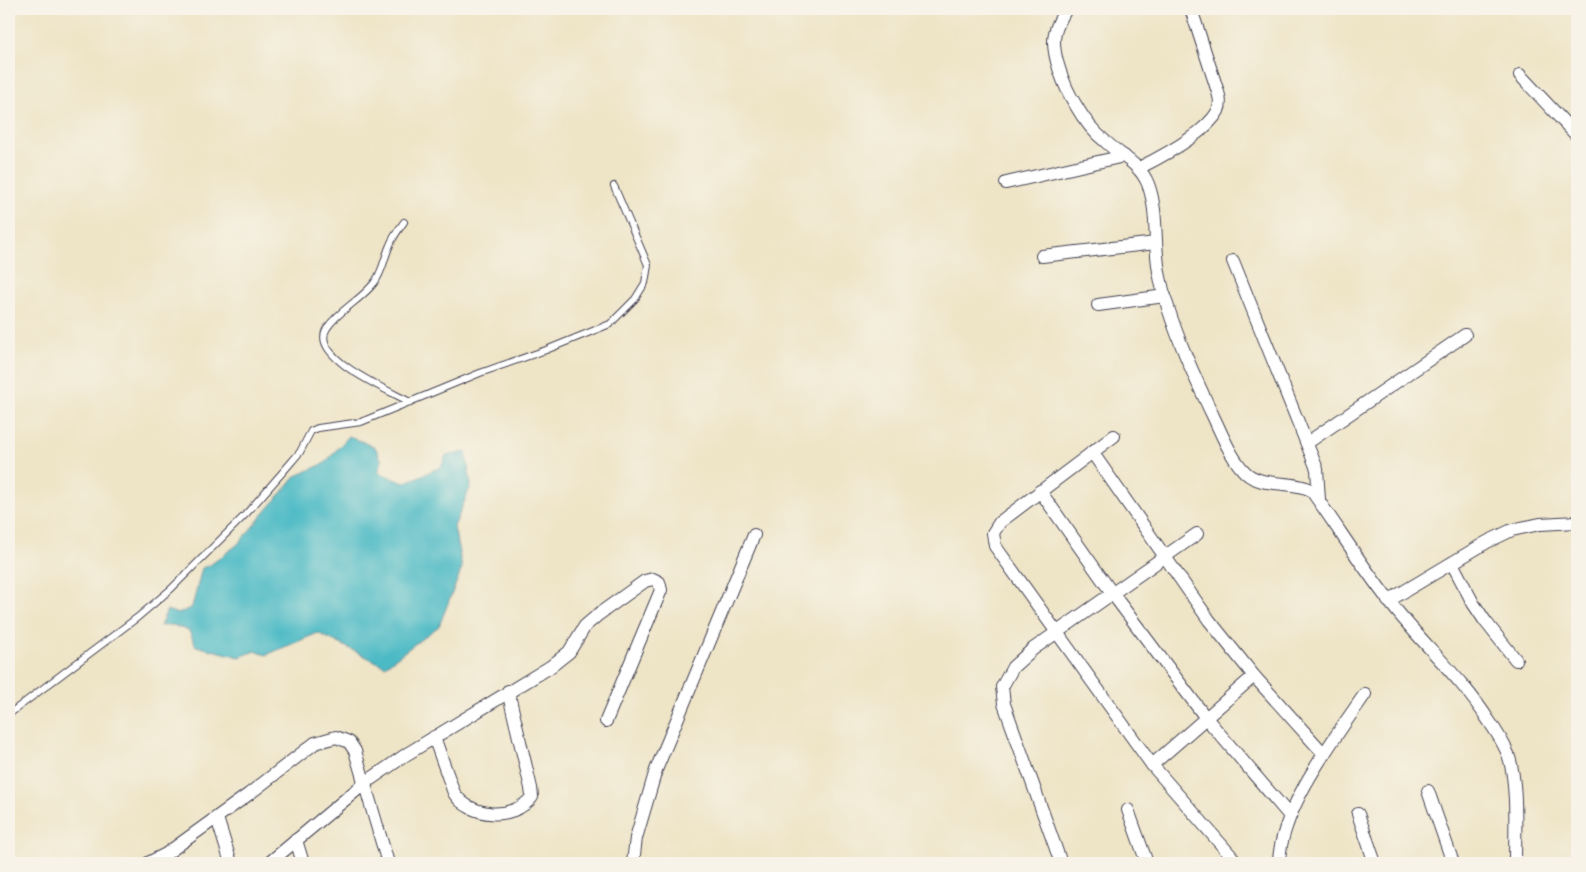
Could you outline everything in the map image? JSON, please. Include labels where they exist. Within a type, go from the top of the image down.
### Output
[{"type":"street","points":[[1066,9],[1055,34],[1056,49],[1065,88],[1090,127],[1105,142],[1139,168],[1147,182],[1153,200],[1160,277],[1165,296],[1180,340],[1225,441],[1246,473],[1256,479],[1302,485],[1311,490],[1388,601],[1464,686],[1493,727],[1507,752],[1512,767],[1515,863]]},
{"type":"street","points":[[1139,168],[1160,157],[1198,132],[1209,123],[1218,110],[1220,102],[1218,92],[1191,9]]},
{"type":"street","points":[[1520,75],[1577,136]]},
{"type":"street","points":[[1006,183],[1124,156]]},
{"type":"street","points":[[1042,256],[1156,243]]},
{"type":"street","points":[[1233,261],[1317,469],[1319,501]]},
{"type":"street","points":[[1098,305],[1165,296]]},
{"type":"street","points":[[1307,443],[1465,336]]},
{"type":"street","points":[[1114,436],[1000,522],[993,533],[995,546],[1102,698],[1152,765],[1232,857]]},
{"type":"street","points":[[1092,452],[1209,620],[1254,676],[1324,754]]},
{"type":"street","points":[[1040,491],[1112,593],[1206,718],[1290,815]]},
{"type":"street","points":[[1388,601],[1452,562],[1512,530],[1540,524],[1577,522]]},
{"type":"street","points":[[1061,863],[1004,704],[1002,687],[1013,667],[1057,632],[1197,534]]},
{"type":"street","points":[[633,863],[636,838],[656,770],[754,535]]},
{"type":"street","points":[[1452,562],[1473,603],[1516,660]]},
{"type":"street","points":[[269,863],[365,783],[434,737],[550,667],[569,652],[586,626],[599,614],[646,581],[654,578],[659,582],[661,590],[606,721]]},
{"type":"street","points":[[1152,765],[1254,676]]},
{"type":"street","points":[[434,737],[454,793],[470,809],[483,813],[503,813],[526,805],[532,797],[531,788],[508,691]]},
{"type":"street","points":[[1279,863],[1280,846],[1290,815],[1324,754],[1365,694]]},
{"type":"street","points":[[148,863],[166,854],[217,818],[315,743],[336,737],[349,742],[355,751],[388,863]]},
{"type":"street","points":[[1428,791],[1453,863]]},
{"type":"street","points":[[1128,810],[1147,863]]},
{"type":"street","points":[[1358,814],[1375,863]]},
{"type":"street","points":[[217,818],[231,863]]},
{"type":"street","points":[[296,840],[303,863]]},
{"type":"lane","points":[[9,714],[138,617],[171,588],[246,514],[300,452],[311,431],[318,428],[361,422],[480,373],[546,350],[610,324],[635,299],[645,283],[648,265],[614,186]]},
{"type":"lane","points":[[404,222],[390,244],[382,269],[374,283],[335,318],[324,335],[325,345],[331,354],[344,366],[410,402]]},
{"type":"water","points":[[349,436],[375,447],[382,461],[378,472],[404,483],[441,467],[446,456],[466,452],[471,485],[454,527],[462,568],[439,626],[385,666],[318,633],[266,655],[255,651],[240,657],[196,646],[189,631],[173,625],[160,626],[167,610],[178,614],[192,607],[202,568],[210,565],[237,545],[296,476],[325,463]]}]
